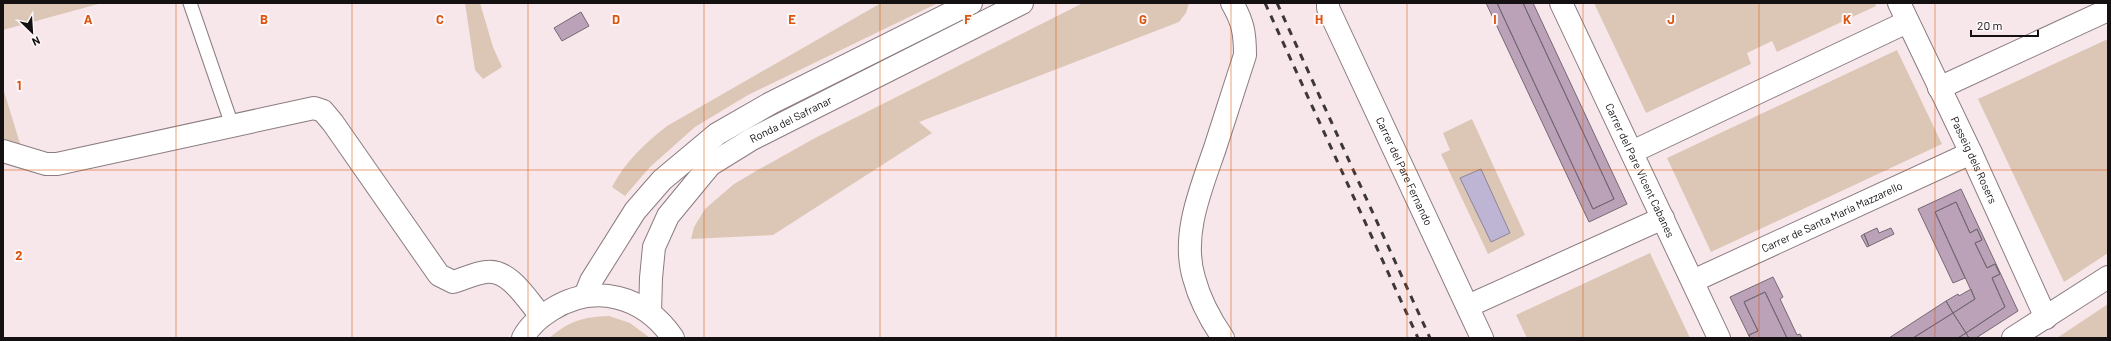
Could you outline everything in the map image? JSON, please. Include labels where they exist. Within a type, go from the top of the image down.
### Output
[{"type":"street","name":"Ronda del Safranar","points":[[585,296],[590,281],[635,211],[662,180],[717,134],[771,103],[971,3]]},
{"type":"street","name":"Ronda del Safranar","points":[[650,313],[654,247],[668,216],[710,165],[752,139],[1022,3]]},
{"type":"street","points":[[1223,338],[1206,313],[1193,277],[1190,250],[1191,230],[1198,198],[1245,55],[1245,35],[1240,18],[1232,3]]},
{"type":"street","name":"Carrer del Pare Fernando","points":[[1328,3],[1328,8],[1482,338]]},
{"type":"street","name":"Carrer del Pare Vicent Cabanes","points":[[1561,3],[1719,338]]},
{"type":"street","points":[[1940,88],[2108,10]]},
{"type":"street","points":[[1632,152],[1903,12]]},
{"type":"street","name":"Passeig dels Rosers","points":[[1903,12],[1971,153],[2046,318]]},
{"type":"street","points":[[3,151],[46,164],[57,164],[314,108],[323,111],[439,275],[453,282],[486,272],[499,273],[507,278],[541,316]]},
{"type":"street","name":"Carrer de Santa María Mazzarello","points":[[1693,281],[1971,153]]},
{"type":"street","points":[[1468,306],[1663,218]]},
{"type":"street","points":[[2014,338],[2108,277]]},
{"type":"street","points":[[523,338],[541,316],[562,303],[585,296],[608,296],[630,301],[650,313],[664,326],[673,338]]},
{"type":"lane","points":[[190,3],[232,125]]},
{"type":"shaded area","points":[[3,3],[102,3],[3,30]]},
{"type":"shaded area","points":[[465,3],[480,3],[493,47],[502,67],[483,79],[475,70]]},
{"type":"shaded area","points":[[881,3],[938,3],[748,95],[695,127],[649,168],[625,196],[612,187],[629,161],[651,139],[667,126]]},
{"type":"shaded area","points":[[1083,3],[1189,3],[1186,13],[1179,22],[919,122],[932,133],[773,235],[691,239],[694,227],[705,209],[734,184],[815,138]]},
{"type":"shaded area","points":[[1594,3],[1875,3],[1876,6],[1777,52],[1772,41],[1747,53],[1751,64],[1646,113]]},
{"type":"shaded area","points":[[2108,39],[2108,253],[2064,282],[1978,99]]},
{"type":"shaded area","points":[[1897,50],[1942,144],[1711,252],[1667,158]]},
{"type":"shaded area","points":[[3,88],[22,150],[3,145]]},
{"type":"shaded area","points":[[1472,119],[1525,235],[1488,254],[1441,154],[1450,150],[1443,133]]},
{"type":"shaded area","points":[[1481,169],[1510,233],[1491,242],[1460,178]]},
{"type":"shaded area","points":[[1650,253],[1690,338],[1527,338],[1516,315]]},
{"type":"shaded area","points":[[2108,304],[2108,338],[2057,338]]},
{"type":"shaded area","points":[[609,316],[630,323],[650,338],[549,338],[563,328],[577,321],[591,317]]},
{"type":"building","points":[[1486,3],[1497,3],[1593,209],[1614,199],[1523,3],[1533,3],[1627,204],[1589,222]]},
{"type":"building","points":[[1497,3],[1523,3],[1614,199],[1593,209]]},
{"type":"building","points":[[581,12],[589,26],[562,41],[554,28]]},
{"type":"building","points":[[1961,189],[2018,311],[1976,338],[1969,338],[1966,333],[2005,307],[1992,278],[2000,274],[1995,264],[1987,268],[1975,243],[1982,240],[1977,229],[1970,233],[1956,202],[1935,212],[1965,278],[1953,283],[1918,209]]},
{"type":"building","points":[[1956,202],[1970,233],[1977,229],[1982,240],[1975,243],[1987,268],[1995,264],[2000,274],[1992,278],[2005,307],[1966,333],[1953,313],[1975,299],[1935,212]]},
{"type":"building","points":[[1877,228],[1879,233],[1891,228],[1894,234],[1869,246],[1864,234]]},
{"type":"building","points":[[1864,234],[1869,246],[1867,247],[1861,236]]},
{"type":"building","points":[[1773,277],[1783,297],[1780,299],[1797,335],[1800,334],[1802,338],[1787,338],[1765,292],[1744,302],[1758,331],[1749,335],[1750,338],[1730,297]]},
{"type":"building","points":[[1971,289],[1975,299],[1953,313],[1946,301]]},
{"type":"building","points":[[1765,292],[1787,338],[1750,338],[1749,335],[1758,331],[1744,302]]},
{"type":"building","points":[[1946,301],[1953,313],[1913,338],[1889,338]]},
{"type":"building","points":[[1953,313],[1966,333],[1958,338],[1913,338]]},
{"type":"building","points":[[1966,333],[1969,338],[1958,338]]},
{"type":"railway","points":[[1265,3],[1418,338]]},
{"type":"railway","points":[[1277,3],[1430,338]]}]
